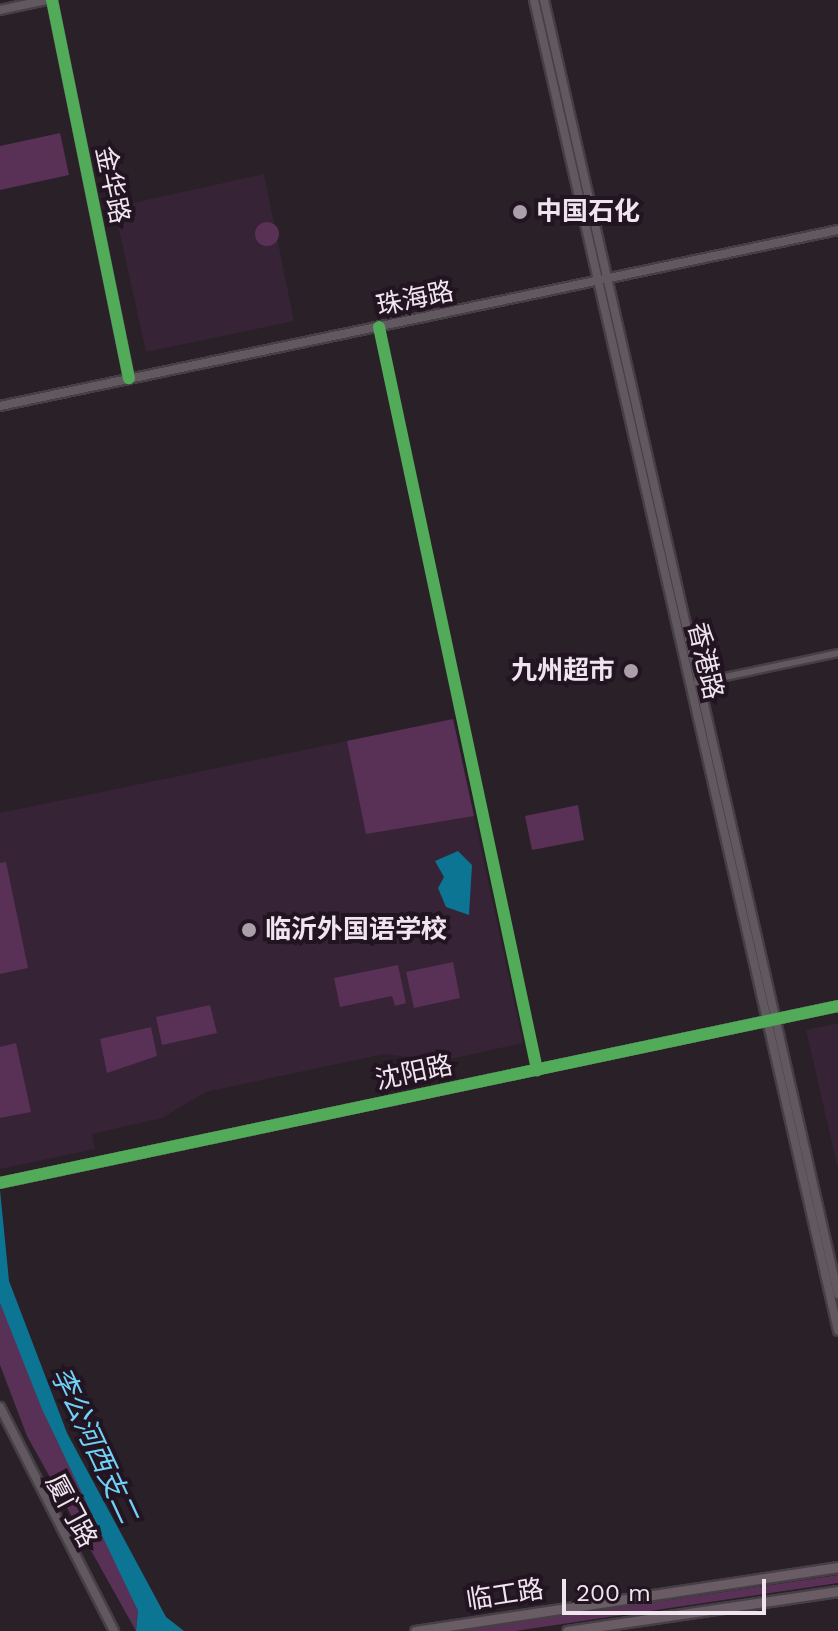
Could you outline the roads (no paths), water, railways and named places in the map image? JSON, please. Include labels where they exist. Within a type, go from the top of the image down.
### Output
[{"type":"main road","name":"金华路","points":[[0,10],[50,0],[129,378]]},
{"type":"main road","name":"香港路","points":[[534,0],[838,1294]]},
{"type":"main road","name":"香港路","points":[[544,0],[601,281]]},
{"type":"main road","name":"珠海路","points":[[0,406],[838,230]]},
{"type":"main road","name":"沈阳路","points":[[1,1183],[838,1006]]},
{"type":"main road","name":"香港路","points":[[772,1020],[838,1331]]},
{"type":"main road","name":"厦门路","points":[[0,1407],[114,1631]]},
{"type":"main road","name":"临工路","points":[[415,1631],[838,1567]]},
{"type":"main road","name":"临工路","points":[[567,1631],[838,1591]]},
{"type":"street","points":[[379,327],[537,1070]]},
{"type":"street","points":[[695,684],[838,653]]},
{"type":"water","points":[[458,851],[472,865],[469,915],[446,907],[438,888],[444,877],[435,861]]},
{"type":"water","points":[[0,1190],[9,1281],[67,1433],[166,1617],[184,1631],[136,1631],[138,1611],[42,1409],[0,1303]]},
{"type":"place","name":"中国石化","points":[[520,212]]},
{"type":"place","name":"九州超市","points":[[631,671]]},
{"type":"place","name":"临沂外国语学校","points":[[249,930]]},
{"type":"water label","name":"李公河西支二","points":[[94,1445]]}]
